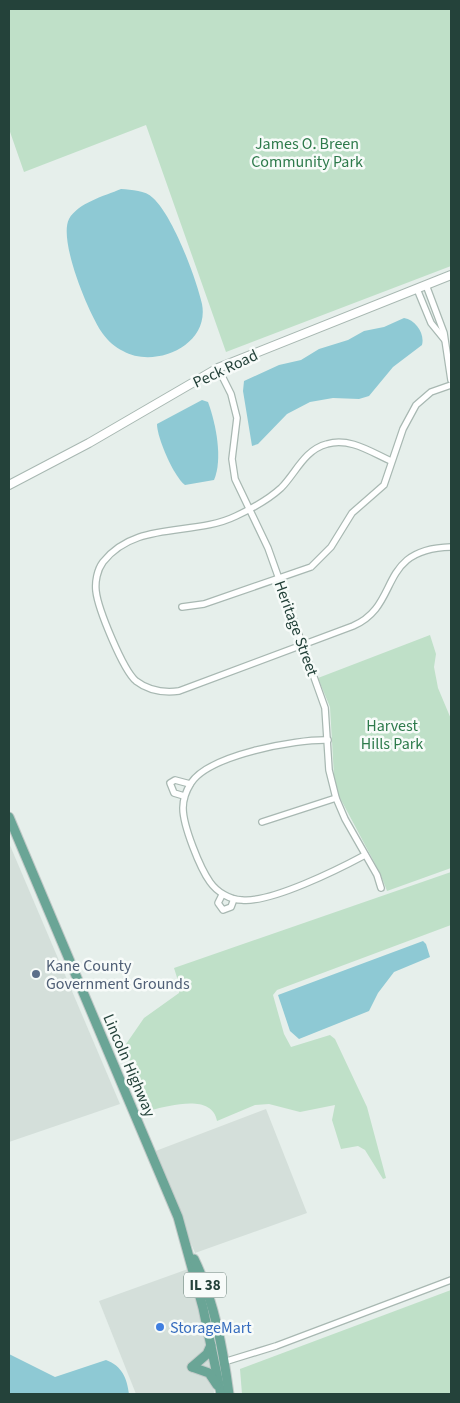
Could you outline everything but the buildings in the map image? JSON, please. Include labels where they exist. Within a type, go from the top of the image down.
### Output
[{"type":"main road","name":"Lincoln Highway","points":[[9,817],[186,1243],[202,1275],[224,1362],[229,1394]]},
{"type":"main road","name":"Lincoln Highway","points":[[186,1243],[211,1343],[220,1392]]},
{"type":"main road","points":[[211,1343],[207,1354],[192,1367],[209,1373],[220,1392]]},
{"type":"street","name":"Peck Road","points":[[9,485],[89,443],[218,368],[451,275]]},
{"type":"street","points":[[426,286],[447,342],[451,380]]},
{"type":"street","points":[[417,289],[431,323],[447,342]]},
{"type":"street","name":"Heritage Street","points":[[218,368],[235,406],[236,432],[232,447],[233,471],[248,508],[268,548],[326,708],[329,770],[336,798],[381,888]]},
{"type":"street","points":[[182,607],[204,604],[311,567],[320,560],[352,514],[384,485],[403,429],[416,405],[431,392],[451,385]]},
{"type":"street","points":[[391,461],[349,443],[326,444],[305,457],[273,494],[220,523],[204,527],[165,530],[119,547],[101,563],[96,580],[97,598],[129,674],[144,686],[165,692],[179,691],[353,626],[365,619],[378,605],[402,565],[411,556],[428,549],[451,547]]},
{"type":"street","points":[[328,740],[297,740],[252,752],[208,768],[190,784],[184,796],[184,821],[210,883],[222,894],[234,898],[252,900],[276,893],[326,876],[366,855]]},
{"type":"street","points":[[184,796],[174,792],[170,783],[175,780],[190,784]]},
{"type":"street","points":[[262,822],[336,798]]},
{"type":"street","points":[[222,894],[218,903],[223,910],[231,907],[234,898]]},
{"type":"street","points":[[224,1362],[276,1346],[451,1280]]},
{"type":"shaded area","name":"Kane County Government Grounds","points":[[9,843],[120,1104],[9,1142]]},
{"type":"shaded area","points":[[266,1109],[307,1213],[195,1253],[153,1152]]},
{"type":"shaded area","points":[[188,1269],[212,1364],[214,1394],[136,1394],[99,1301]]},
{"type":"green space","name":"James O. Breen Community Park","points":[[9,9],[451,9],[451,266],[226,352],[146,125],[24,172],[9,129]]},
{"type":"green space","name":"Harvest Hills Park","points":[[430,635],[436,654],[434,667],[438,688],[451,719],[451,868],[387,891],[380,873],[339,796],[334,776],[330,707],[318,678]]},
{"type":"green space","points":[[451,872],[451,925],[277,990],[273,995],[284,1034],[291,1047],[330,1035],[335,1039],[367,1107],[386,1178],[383,1179],[365,1150],[358,1146],[341,1149],[332,1120],[335,1105],[300,1112],[269,1104],[255,1105],[217,1121],[214,1112],[199,1104],[179,1104],[151,1110],[124,1047],[144,1018],[179,993],[180,987],[174,968]]},
{"type":"green space","points":[[451,1290],[451,1394],[242,1394],[240,1369]]},
{"type":"water","points":[[121,189],[146,193],[161,207],[183,248],[202,304],[202,319],[197,332],[189,342],[177,350],[164,355],[136,356],[114,346],[107,339],[90,311],[71,260],[67,229],[69,219],[73,213],[99,197]]},
{"type":"water","points":[[404,318],[419,328],[423,341],[422,345],[393,367],[369,396],[359,399],[333,398],[310,402],[287,414],[258,444],[252,446],[243,391],[244,381],[279,365],[301,360],[319,349],[348,340],[364,331],[384,327]]},
{"type":"water","points":[[202,400],[208,402],[214,421],[218,452],[217,472],[214,480],[185,485],[176,474],[167,457],[157,424]]},
{"type":"water","points":[[423,941],[426,944],[430,957],[394,972],[378,993],[369,1011],[299,1039],[290,1031],[278,995]]},
{"type":"water","points":[[9,1354],[55,1377],[106,1360],[123,1373],[129,1394],[9,1394]]},
{"type":"place","name":"Kane County Government Grounds","points":[[36,974]]},
{"type":"place","name":"StorageMart","points":[[160,1327]]}]
